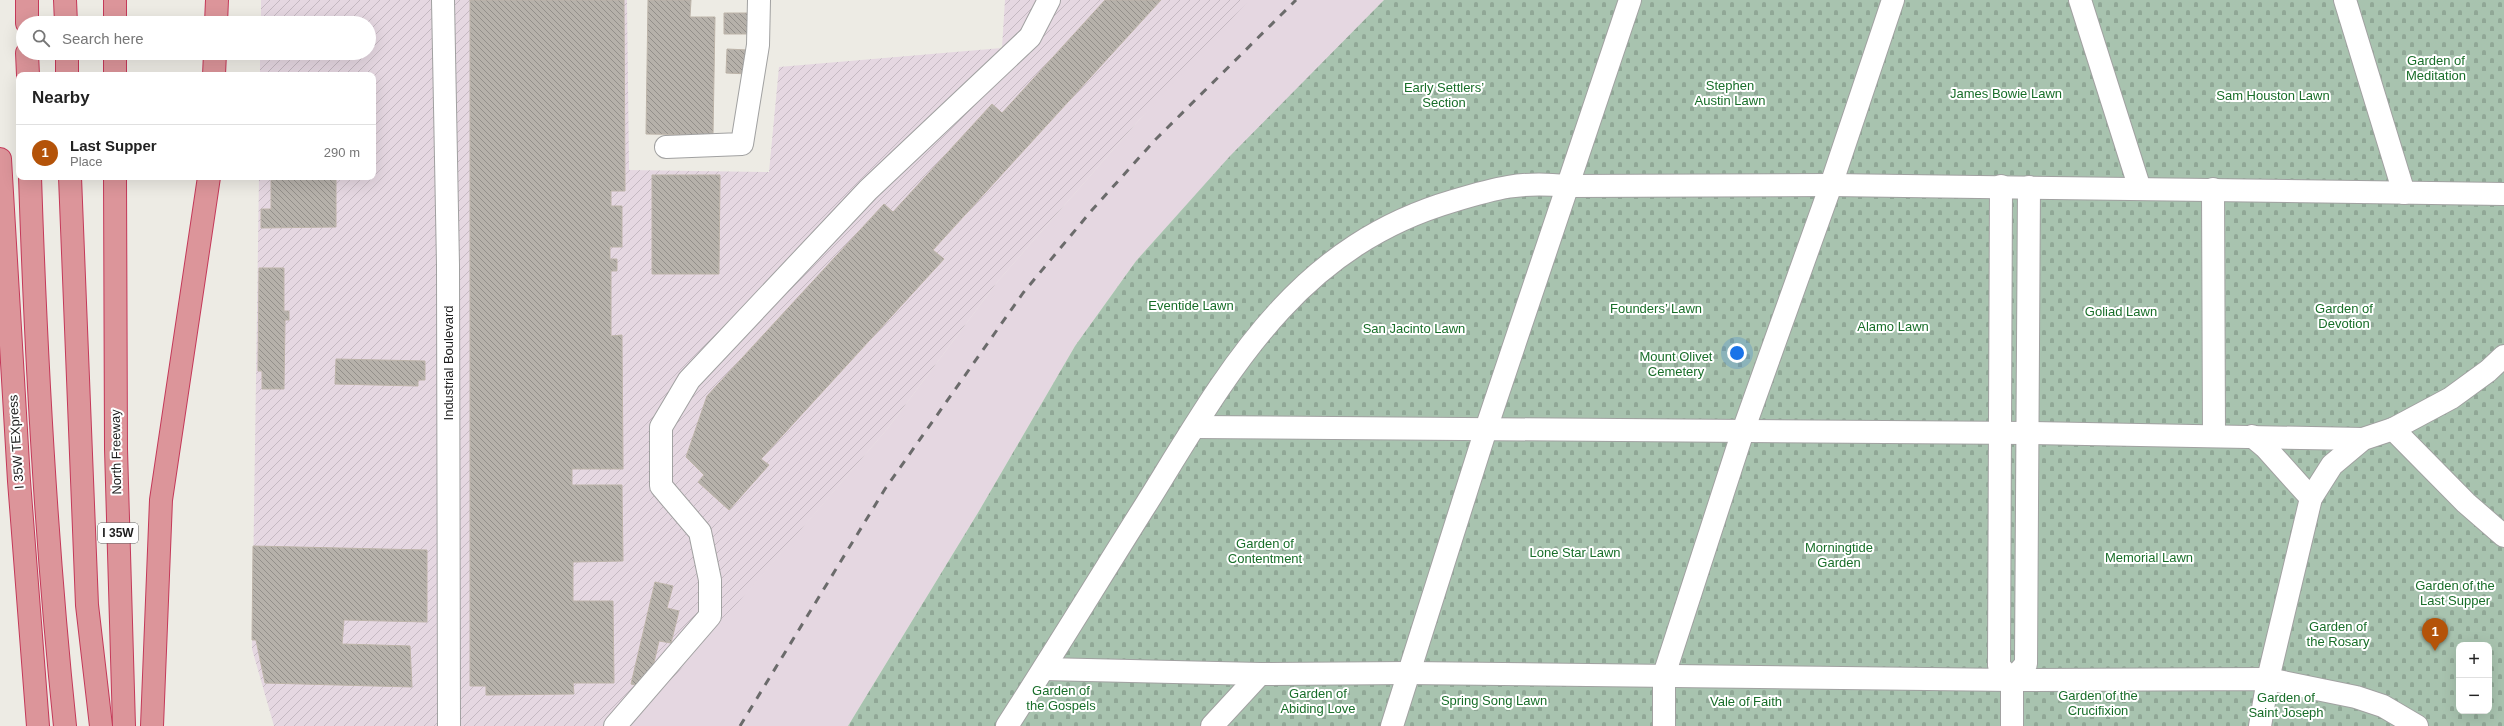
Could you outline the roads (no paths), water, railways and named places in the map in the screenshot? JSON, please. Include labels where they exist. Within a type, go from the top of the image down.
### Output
[{"type":"highway","points":[[27,0],[27,16]]},
{"type":"highway","points":[[65,0],[66,16]]},
{"type":"highway","points":[[115,0],[115,16]]},
{"type":"highway","points":[[216,16],[217,0]]},
{"type":"highway","points":[[28,60],[28,72]]},
{"type":"highway","points":[[66,60],[67,72]]},
{"type":"highway","points":[[115,60],[115,72]]},
{"type":"highway","points":[[214,72],[215,60]]},
{"type":"highway","name":"I 35W TEXpress","points":[[0,159],[19,481],[38,726]]},
{"type":"highway","name":"I 35W TEXpress","points":[[30,180],[38,369],[65,726]]},
{"type":"highway","points":[[70,180],[87,605],[101,726]]},
{"type":"highway","name":"North Freeway","points":[[115,180],[116,449],[124,726]]},
{"type":"highway","points":[[152,726],[161,500],[208,180]]},
{"type":"lane","name":"Industrial Boulevard","points":[[444,0],[448,265],[449,726]]},
{"type":"lane","points":[[666,148],[742,144],[758,45],[759,0]]},
{"type":"lane","points":[[615,726],[710,616],[710,580],[700,532],[661,486],[661,427],[689,380],[868,190],[1030,37],[1049,0]]},
{"type":"lane","points":[[1392,726],[1486,429],[1566,186],[1630,0]]},
{"type":"lane","points":[[1664,726],[1664,675],[1742,431],[1830,185],[1893,0]]},
{"type":"lane","points":[[2080,0],[2140,189]]},
{"type":"lane","points":[[2344,0],[2404,193]]},
{"type":"lane","points":[[1007,726],[1239,359],[1276,312],[1328,265],[1383,228],[1436,206],[1496,188],[1535,183],[1566,186],[2001,186],[2504,194]]},
{"type":"lane","points":[[2001,186],[2000,666],[2012,680],[2012,726]]},
{"type":"lane","points":[[2012,680],[2026,664],[2029,187]]},
{"type":"lane","points":[[2213,189],[2214,436]]},
{"type":"lane","points":[[1195,427],[2027,433],[2363,439],[2393,429],[2450,398],[2488,371],[2504,356]]},
{"type":"lane","points":[[2393,429],[2466,503],[2504,536]]},
{"type":"lane","points":[[2252,436],[2265,447],[2311,498]]},
{"type":"lane","points":[[2260,726],[2268,678],[2311,498],[2332,465],[2363,439]]},
{"type":"lane","points":[[1044,669],[1260,674],[1408,673],[1664,675],[2012,680],[2268,678],[2356,697],[2383,706],[2416,726]]},
{"type":"lane","points":[[1212,726],[1260,674]]},
{"type":"railway","points":[[740,726],[885,489],[1023,293],[1092,210],[1156,139],[1296,0]]},
{"type":"place","name":"Last Supper","points":[[2435,651]]},
{"type":"park label","name":"Garden of Meditation","points":[[2436,68]]},
{"type":"park label","name":"Stephen Austin Lawn","points":[[1730,92]]},
{"type":"park label","name":"James Bowie Lawn","points":[[2006,93]]},
{"type":"park label","name":"Early Settlers’ Section","points":[[1444,94]]},
{"type":"park label","name":"Sam Houston Lawn","points":[[2273,95]]},
{"type":"park label","name":"Eventide Lawn","points":[[1191,305]]},
{"type":"park label","name":"Founders’ Lawn","points":[[1656,308]]},
{"type":"park label","name":"Goliad Lawn","points":[[2121,311]]},
{"type":"park label","name":"Garden of Devotion","points":[[2344,316]]},
{"type":"park label","name":"Alamo Lawn","points":[[1893,326]]},
{"type":"park label","name":"San Jacinto Lawn","points":[[1414,328]]},
{"type":"park label","name":"Mount Olivet Cemetery","points":[[1676,364]]},
{"type":"park label","name":"Garden of Contentment","points":[[1265,550]]},
{"type":"park label","name":"Lone Star Lawn","points":[[1575,552]]},
{"type":"park label","name":"Morningtide Garden","points":[[1839,554]]},
{"type":"park label","name":"Memorial Lawn","points":[[2149,557]]},
{"type":"park label","name":"Garden of the Last Supper","points":[[2455,592]]},
{"type":"park label","name":"Garden of the Rosary","points":[[2338,634]]},
{"type":"park label","name":"Garden of the Gospels","points":[[1061,698]]},
{"type":"park label","name":"Garden of Abiding Love","points":[[1318,700]]},
{"type":"park label","name":"Spring Song Lawn","points":[[1494,700]]},
{"type":"park label","name":"Vale of Faith","points":[[1746,701]]},
{"type":"park label","name":"Garden of the Crucifixion","points":[[2098,702]]},
{"type":"park label","name":"Garden of Saint Joseph","points":[[2286,704]]}]
